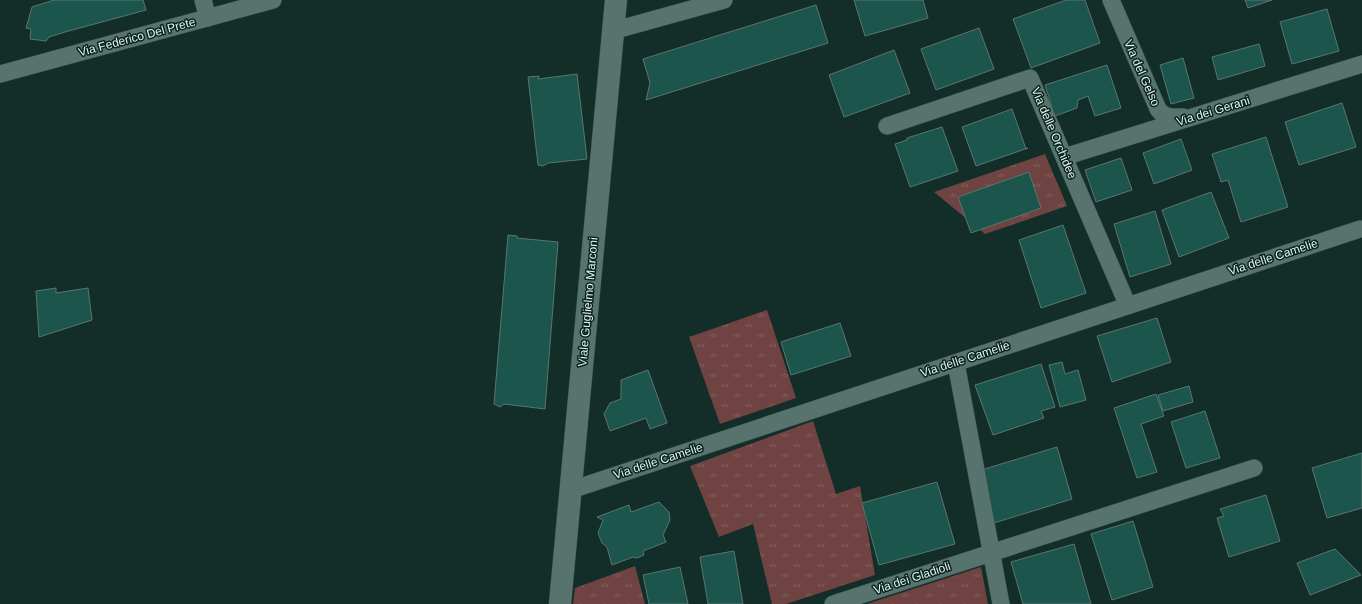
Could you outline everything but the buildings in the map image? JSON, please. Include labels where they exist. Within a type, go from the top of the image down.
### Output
[{"type":"street","points":[[204,0],[208,18]]},
{"type":"street","name":"Via Federico Del Prete","points":[[0,74],[273,0]]},
{"type":"street","name":"Viale Guglielmo Marconi","points":[[560,604],[616,0]]},
{"type":"street","points":[[612,31],[724,0]]},
{"type":"street","name":"Via del Gelso","points":[[1111,0],[1161,114],[1170,117],[1194,116]]},
{"type":"street","name":"Via dei Gerani","points":[[1064,157],[1362,64]]},
{"type":"street","name":"Via delle Orchidee","points":[[886,126],[1030,78],[1128,306]]},
{"type":"street","name":"Via delle Camelie","points":[[571,490],[1360,229]]},
{"type":"street","points":[[956,363],[1001,604]]},
{"type":"street","name":"Via dei Gladioli","points":[[833,604],[1254,468]]},
{"type":"green space","points":[[1045,154],[1067,206],[985,234],[934,192]]},
{"type":"green space","points":[[767,310],[796,398],[720,424],[689,337]]},
{"type":"green space","points":[[813,421],[836,494],[860,486],[875,575],[786,604],[772,604],[753,524],[719,537],[690,466]]},
{"type":"green space","points":[[635,566],[645,604],[573,604],[575,588]]},
{"type":"green space","points":[[981,567],[988,604],[867,604],[879,600]]}]
